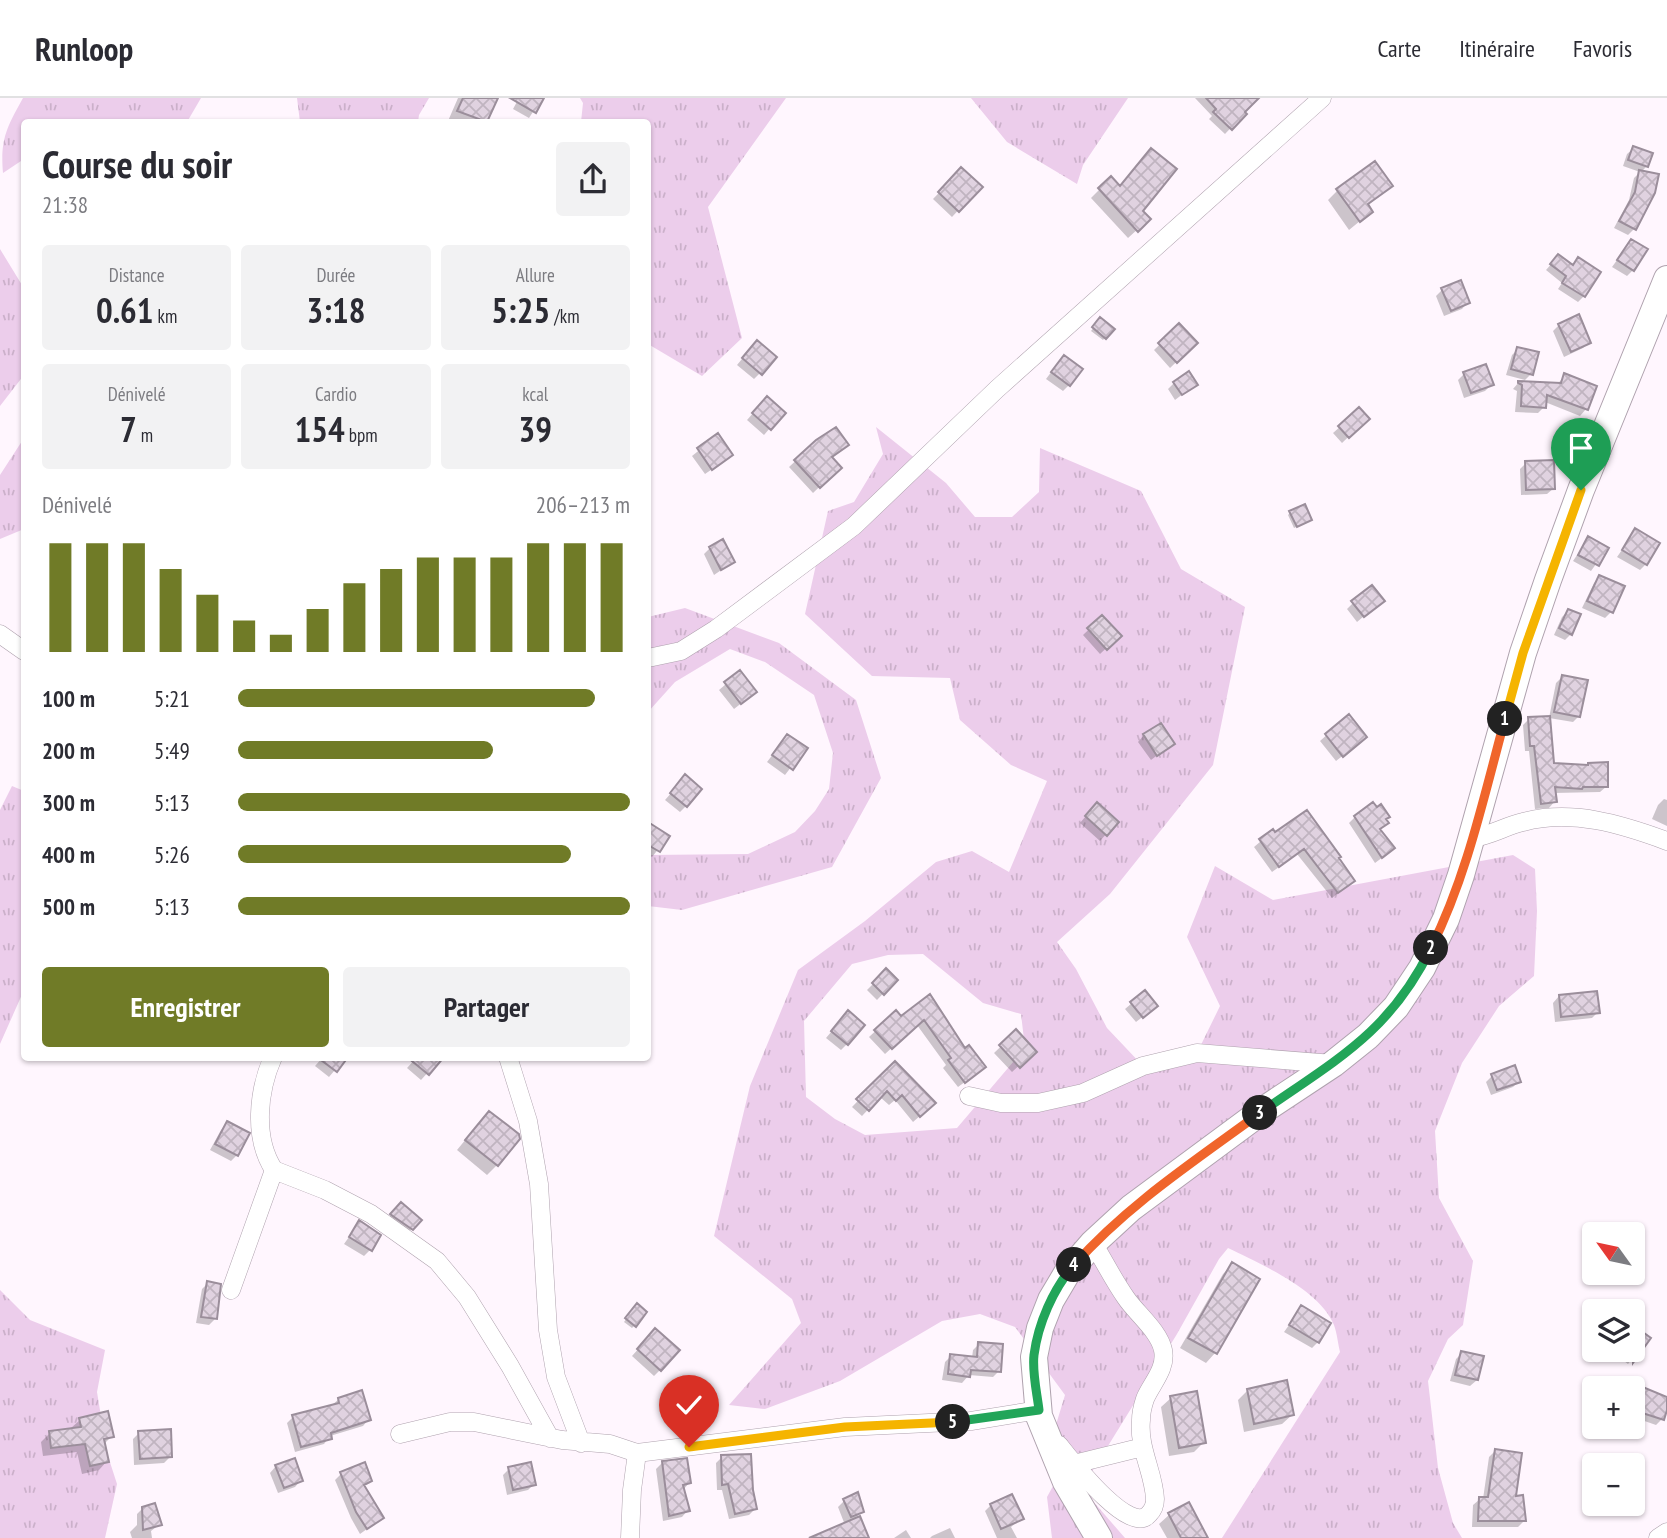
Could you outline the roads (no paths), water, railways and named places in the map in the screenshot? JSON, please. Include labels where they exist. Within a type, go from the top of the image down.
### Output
[{"type":"main road","points":[[1099,1538],[1066,1482],[1039,1413],[1034,1357],[1040,1328],[1051,1300],[1067,1273],[1093,1243],[1131,1208],[1262,1111],[1333,1064],[1368,1036],[1396,1007],[1422,968],[1446,919],[1472,838],[1523,653],[1548,580],[1581,490],[1667,279]]},
{"type":"street","points":[[651,657],[681,651],[716,629],[854,526],[997,389],[1322,98]]},
{"type":"street","points":[[0,634],[21,649]]},
{"type":"street","points":[[1472,838],[1485,837],[1522,822],[1548,817],[1572,817],[1606,821],[1667,842]]},
{"type":"street","points":[[969,1096],[1001,1102],[1038,1104],[1083,1093],[1143,1066],[1198,1053],[1333,1064]]},
{"type":"street","points":[[271,1061],[265,1076],[260,1125],[262,1149],[274,1170],[325,1190],[370,1214],[437,1261],[467,1297],[550,1438]]},
{"type":"street","points":[[509,1061],[528,1121],[539,1184],[548,1330],[556,1377],[581,1443]]},
{"type":"street","points":[[230,1290],[274,1170]]},
{"type":"street","points":[[400,1434],[450,1422],[474,1422],[550,1438],[610,1444],[637,1453],[819,1430],[971,1421],[1039,1413],[1074,1464],[1101,1494],[1125,1514],[1137,1520],[1144,1519],[1155,1503],[1140,1422],[1145,1399],[1162,1366],[1164,1352],[1158,1338],[1125,1297],[1093,1243]]},
{"type":"street","points":[[1074,1464],[1143,1447]]},
{"type":"street","points":[[630,1538],[637,1453]]},
{"type":"street","points":[[1658,1538],[1667,1532]]}]
